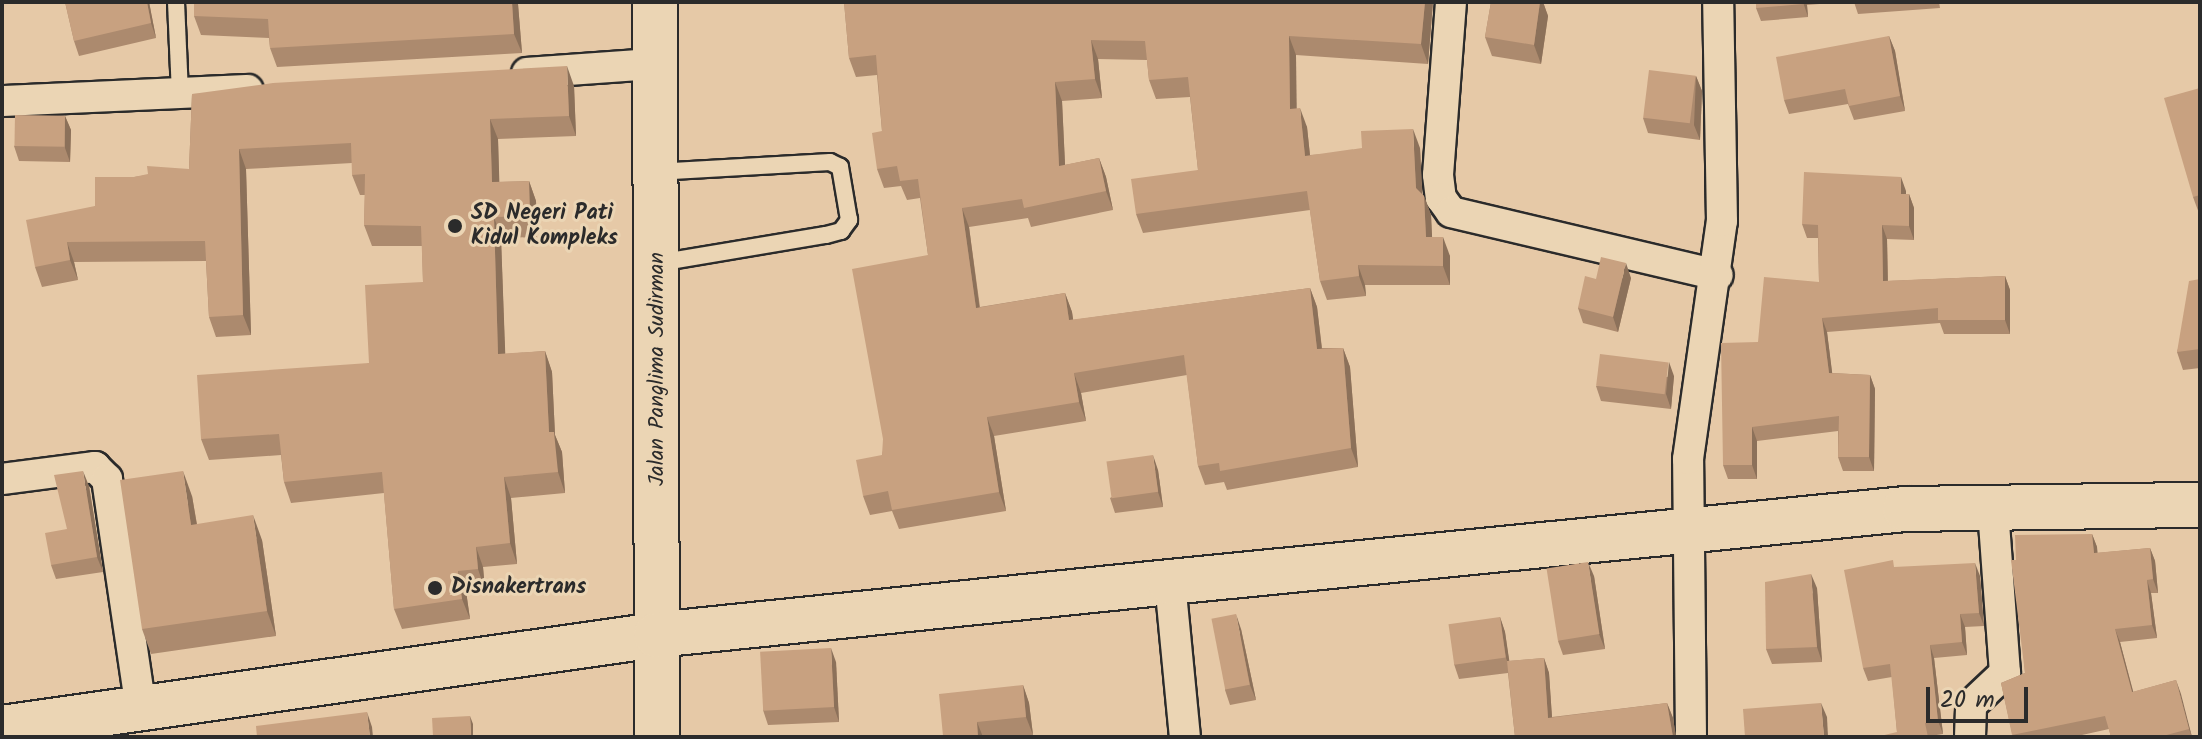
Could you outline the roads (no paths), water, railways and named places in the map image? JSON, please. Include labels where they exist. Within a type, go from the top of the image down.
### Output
[{"type":"street","name":"Jalan Panglima Sudirman","points":[[655,2],[652,64],[659,172],[657,737]]},
{"type":"street","points":[[1451,2],[1438,175],[1441,198],[1451,212],[1718,275]]},
{"type":"street","points":[[1691,737],[1689,530],[1692,418],[1707,314],[1718,275],[1722,221],[1718,2]]},
{"type":"street","points":[[493,75],[652,64]]},
{"type":"street","points":[[2,101],[273,89]]},
{"type":"street","points":[[2,479],[95,467],[107,479],[141,708]]},
{"type":"street","points":[[2,728],[656,635],[1170,582],[1905,509],[2200,505]]},
{"type":"street","points":[[1970,737],[1971,705],[2005,673],[1993,509]]},
{"type":"street","points":[[1170,582],[1185,737]]},
{"type":"lane","points":[[176,2],[180,93]]},
{"type":"lane","points":[[658,263],[826,235],[841,231],[849,220],[840,167],[830,162],[659,172]]},
{"type":"place","name":"SD Negeri Pati Kidul Kompleks","points":[[455,226]]},
{"type":"place","name":"Disnakertrans","points":[[435,588]]}]
